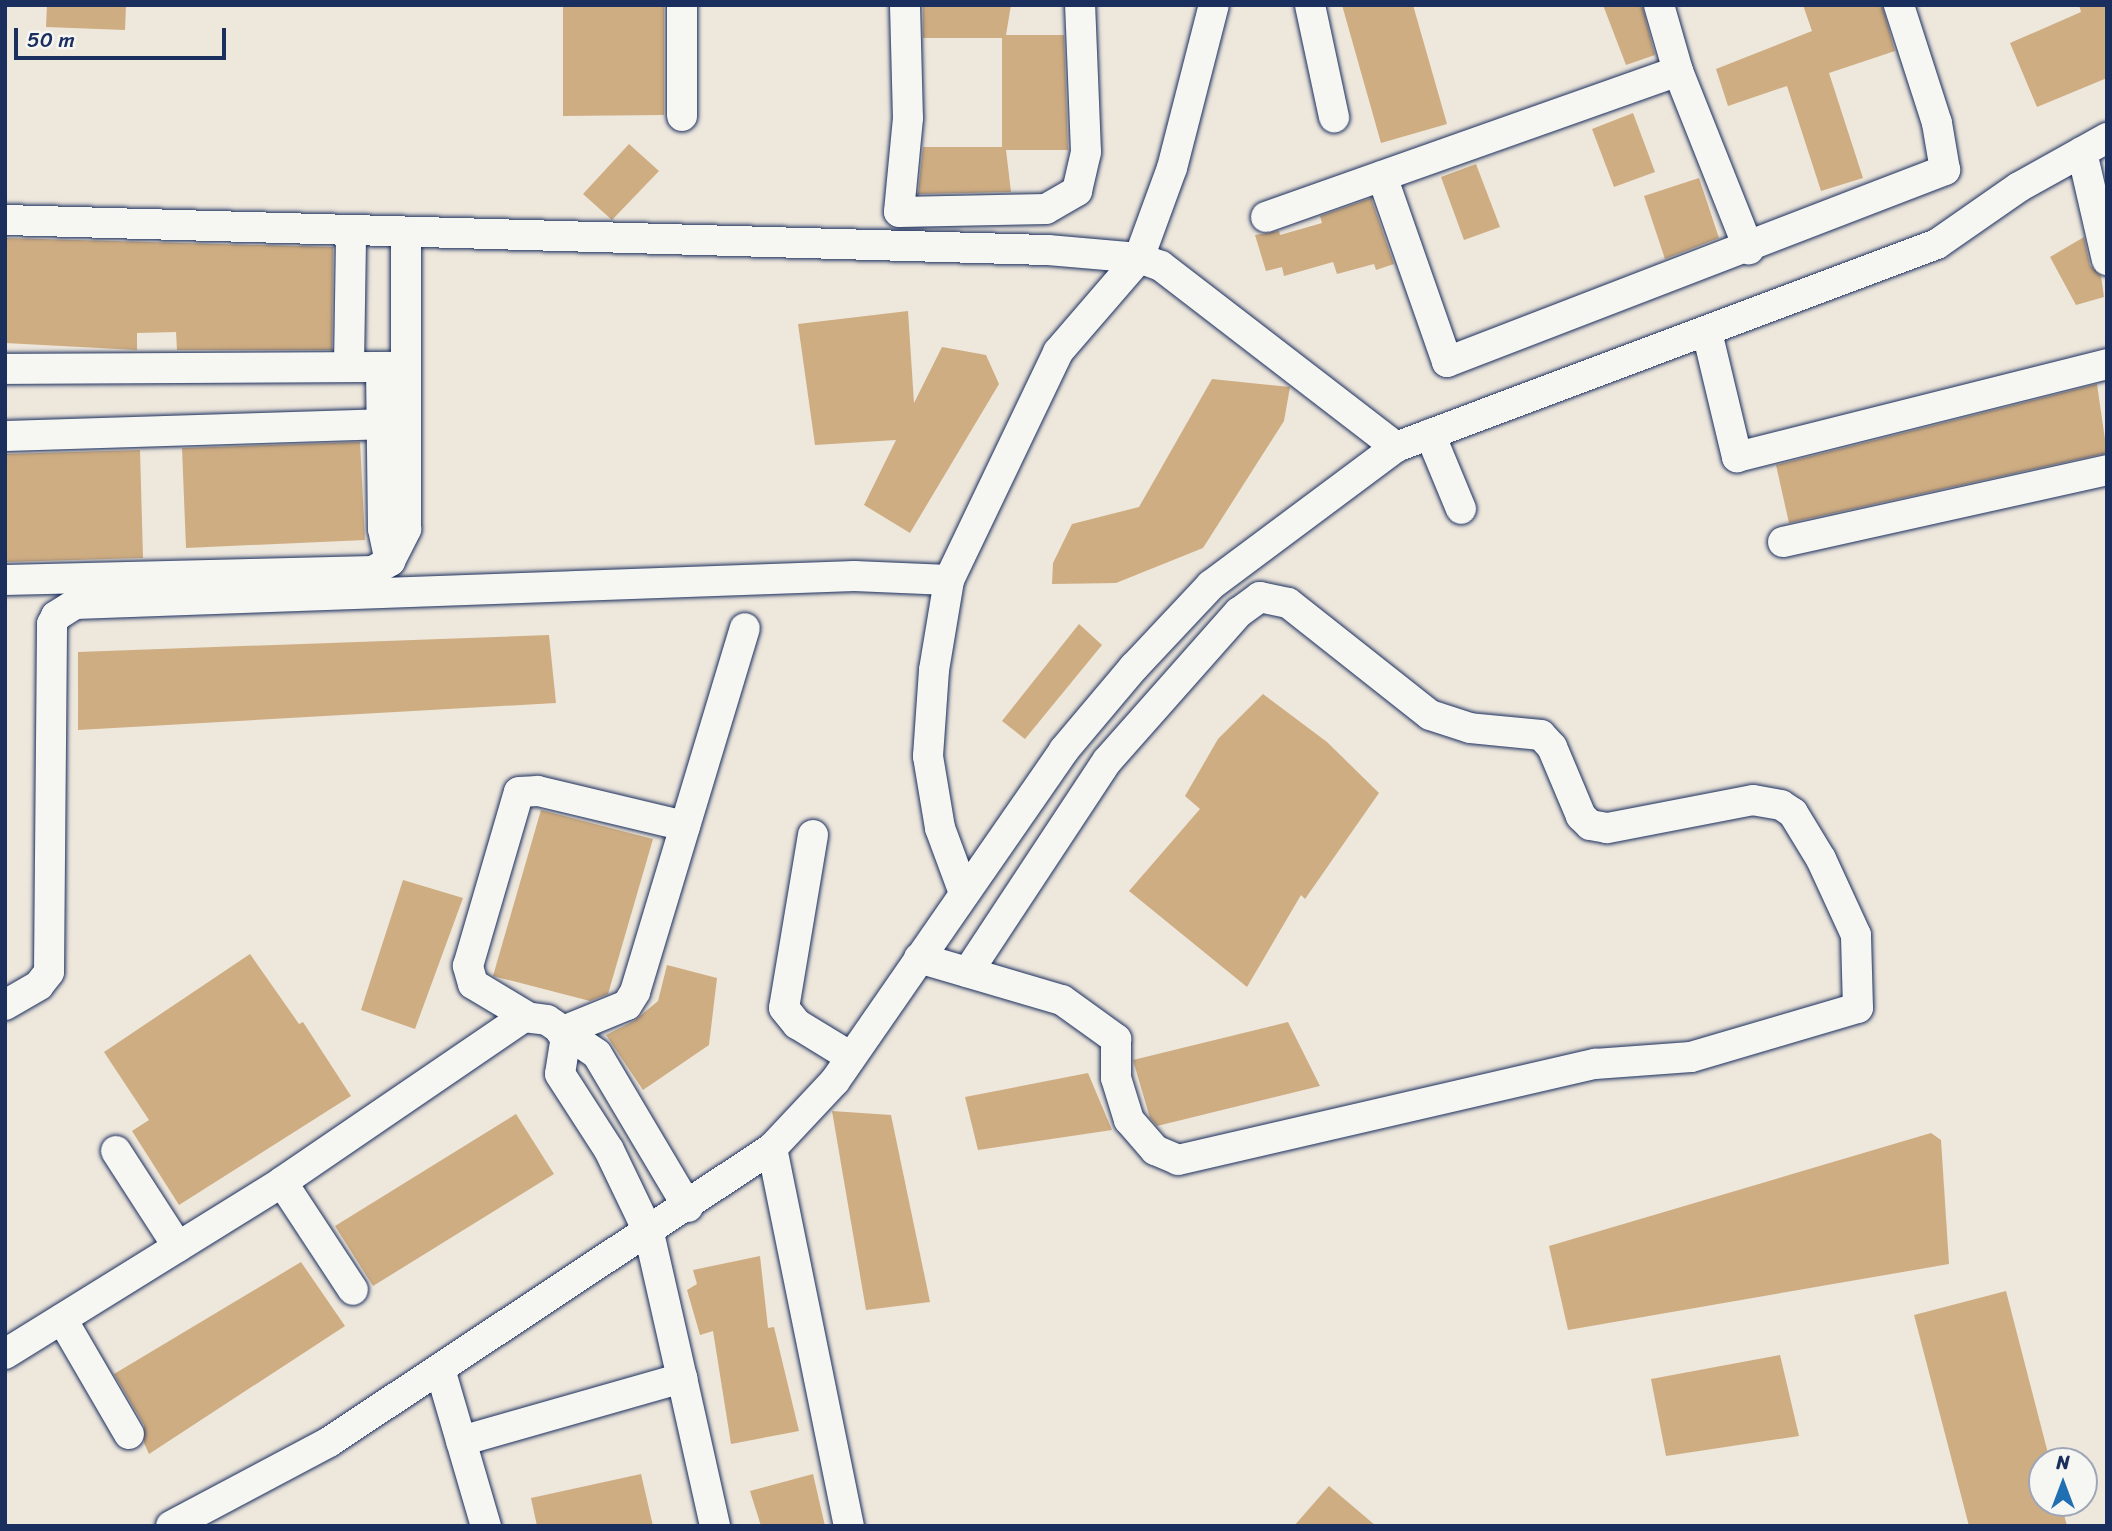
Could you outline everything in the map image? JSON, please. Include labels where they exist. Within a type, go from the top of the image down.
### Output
[{"type":"street","points":[[682,5],[682,116]]},
{"type":"street","points":[[905,5],[908,118],[899,212],[1046,209],[1077,191],[1086,152],[1080,5]]},
{"type":"street","points":[[964,893],[940,828],[928,756],[934,670],[949,580],[1058,352],[1139,258],[1172,168],[1214,5]]},
{"type":"street","points":[[1310,5],[1334,117]]},
{"type":"street","points":[[1659,5],[1678,71],[1749,249]]},
{"type":"street","points":[[1381,176],[1447,362],[1749,249],[1945,170],[1937,123],[1899,5]]},
{"type":"street","points":[[1266,217],[1678,71]]},
{"type":"street","points":[[171,1526],[329,1442],[649,1233],[772,1148],[852,1056],[1064,750],[1211,585],[1396,447],[1937,244],[2019,187],[2094,145],[2107,260]]},
{"type":"street","points":[[5,220],[351,233],[1048,250],[1139,258],[1161,266],[1396,447]]},
{"type":"street","points":[[349,366],[351,233]]},
{"type":"street","points":[[390,561],[383,529],[382,424],[394,367],[407,234]]},
{"type":"street","points":[[1707,332],[1737,457],[2107,364]]},
{"type":"street","points":[[5,369],[394,367]]},
{"type":"street","points":[[5,580],[373,571],[390,561],[406,529],[394,367]]},
{"type":"street","points":[[5,436],[382,424]]},
{"type":"street","points":[[1430,434],[1461,509]]},
{"type":"street","points":[[1783,542],[2107,470]]},
{"type":"street","points":[[5,1005],[38,985],[49,972],[52,624],[63,610],[75,604],[854,576],[949,580]]},
{"type":"street","points":[[919,958],[1062,1000],[1116,1039],[1116,1078],[1129,1120],[1155,1150],[1178,1160],[1595,1064],[1691,1057],[1858,1007],[1856,935],[1821,859],[1793,813],[1753,800],[1607,828],[1590,825],[1581,816],[1552,747],[1541,735],[1479,730],[1430,715],[1287,603],[1260,597],[1239,612],[1107,761],[968,972]]},
{"type":"street","points":[[563,1034],[626,1005],[635,992],[745,628]]},
{"type":"street","points":[[685,826],[538,791],[519,792],[468,966],[473,984],[528,1017],[547,1020],[563,1034],[597,1054],[688,1207]]},
{"type":"street","points":[[813,835],[784,1009],[797,1024],[852,1056]]},
{"type":"street","points":[[5,1354],[282,1182],[528,1017]]},
{"type":"street","points":[[563,1034],[560,1074],[609,1150],[649,1233],[715,1526]]},
{"type":"street","points":[[772,1148],[849,1526]]},
{"type":"street","points":[[116,1151],[178,1247]]},
{"type":"street","points":[[282,1182],[354,1290]]},
{"type":"street","points":[[62,1319],[129,1434]]},
{"type":"street","points":[[440,1368],[486,1526]]},
{"type":"street","points":[[461,1441],[682,1378]]},
{"type":"building","points":[[47,5],[126,5],[125,30],[46,27]]},
{"type":"building","points":[[563,5],[664,5],[664,115],[563,116]]},
{"type":"building","points":[[923,5],[1011,5],[1006,35],[1064,35],[1068,150],[1006,150],[1011,192],[918,194],[923,147],[1002,147],[1002,38],[923,38]]},
{"type":"building","points":[[1342,5],[1413,5],[1447,124],[1381,143]]},
{"type":"building","points":[[1603,5],[1642,5],[1655,55],[1626,65]]},
{"type":"building","points":[[1803,5],[1882,5],[1895,51],[1829,73],[1863,178],[1821,191],[1787,86],[1728,106],[1716,69],[1812,31]]},
{"type":"building","points":[[2079,5],[2107,5],[2107,78],[2037,107],[2010,43],[2081,12]]},
{"type":"building","points":[[1633,113],[1655,172],[1614,187],[1592,129]]},
{"type":"building","points":[[629,144],[659,171],[612,220],[583,194]]},
{"type":"building","points":[[1476,164],[1500,227],[1464,240],[1441,177]]},
{"type":"building","points":[[1699,178],[1719,238],[1665,259],[1644,196]]},
{"type":"building","points":[[1371,198],[1394,264],[1376,270],[1374,264],[1337,274],[1333,262],[1284,276],[1282,267],[1266,271],[1255,235],[1279,231],[1280,235],[1322,223],[1320,216]]},
{"type":"building","points":[[2084,237],[2090,265],[2101,276],[2104,297],[2076,305],[2050,257]]},
{"type":"building","points":[[5,238],[333,247],[332,350],[177,350],[176,332],[137,333],[137,350],[5,343]]},
{"type":"building","points":[[908,311],[914,403],[942,347],[986,355],[999,384],[910,533],[864,505],[896,440],[815,445],[798,324]]},
{"type":"building","points":[[1212,379],[1290,387],[1284,421],[1203,548],[1116,583],[1052,584],[1053,563],[1072,524],[1139,507]]},
{"type":"building","points":[[2097,384],[2107,453],[1789,523],[1776,465]]},
{"type":"building","points":[[360,442],[365,540],[186,548],[182,448]]},
{"type":"building","points":[[140,450],[143,558],[5,562],[5,454]]},
{"type":"building","points":[[1079,624],[1102,645],[1025,739],[1002,721]]},
{"type":"building","points":[[549,635],[556,703],[78,730],[78,652]]},
{"type":"building","points":[[1263,694],[1327,742],[1379,793],[1305,899],[1301,895],[1247,987],[1129,891],[1200,809],[1185,796],[1218,739]]},
{"type":"building","points":[[541,810],[653,839],[608,994],[590,1001],[493,976]]},
{"type":"building","points":[[403,880],[463,898],[415,1029],[361,1010]]},
{"type":"building","points":[[250,954],[299,1024],[303,1022],[351,1096],[179,1205],[132,1131],[149,1120],[104,1052]]},
{"type":"building","points":[[667,965],[717,978],[709,1045],[643,1090],[606,1035],[634,1021],[658,1001]]},
{"type":"building","points":[[1288,1022],[1320,1086],[1157,1126],[1150,1118],[1133,1060]]},
{"type":"building","points":[[1088,1073],[1112,1130],[978,1150],[965,1097]]},
{"type":"building","points":[[832,1111],[891,1115],[930,1302],[866,1310]]},
{"type":"building","points":[[516,1114],[554,1174],[373,1286],[335,1226]]},
{"type":"building","points":[[1931,1133],[1941,1140],[1949,1264],[1568,1330],[1549,1246]]},
{"type":"building","points":[[760,1256],[768,1328],[774,1327],[799,1431],[731,1444],[713,1331],[700,1335],[687,1290],[697,1284],[693,1270]]},
{"type":"building","points":[[301,1262],[345,1326],[149,1454],[144,1443],[144,1425],[114,1374]]},
{"type":"building","points":[[2006,1291],[2046,1447],[2028,1447],[2028,1517],[2065,1517],[2067,1526],[1969,1526],[1914,1315]]},
{"type":"building","points":[[1780,1355],[1799,1436],[1666,1456],[1651,1379]]},
{"type":"building","points":[[641,1474],[653,1526],[537,1526],[531,1498]]},
{"type":"building","points":[[813,1474],[825,1526],[761,1526],[750,1491]]},
{"type":"building","points":[[1329,1486],[1376,1526],[1294,1526]]}]
